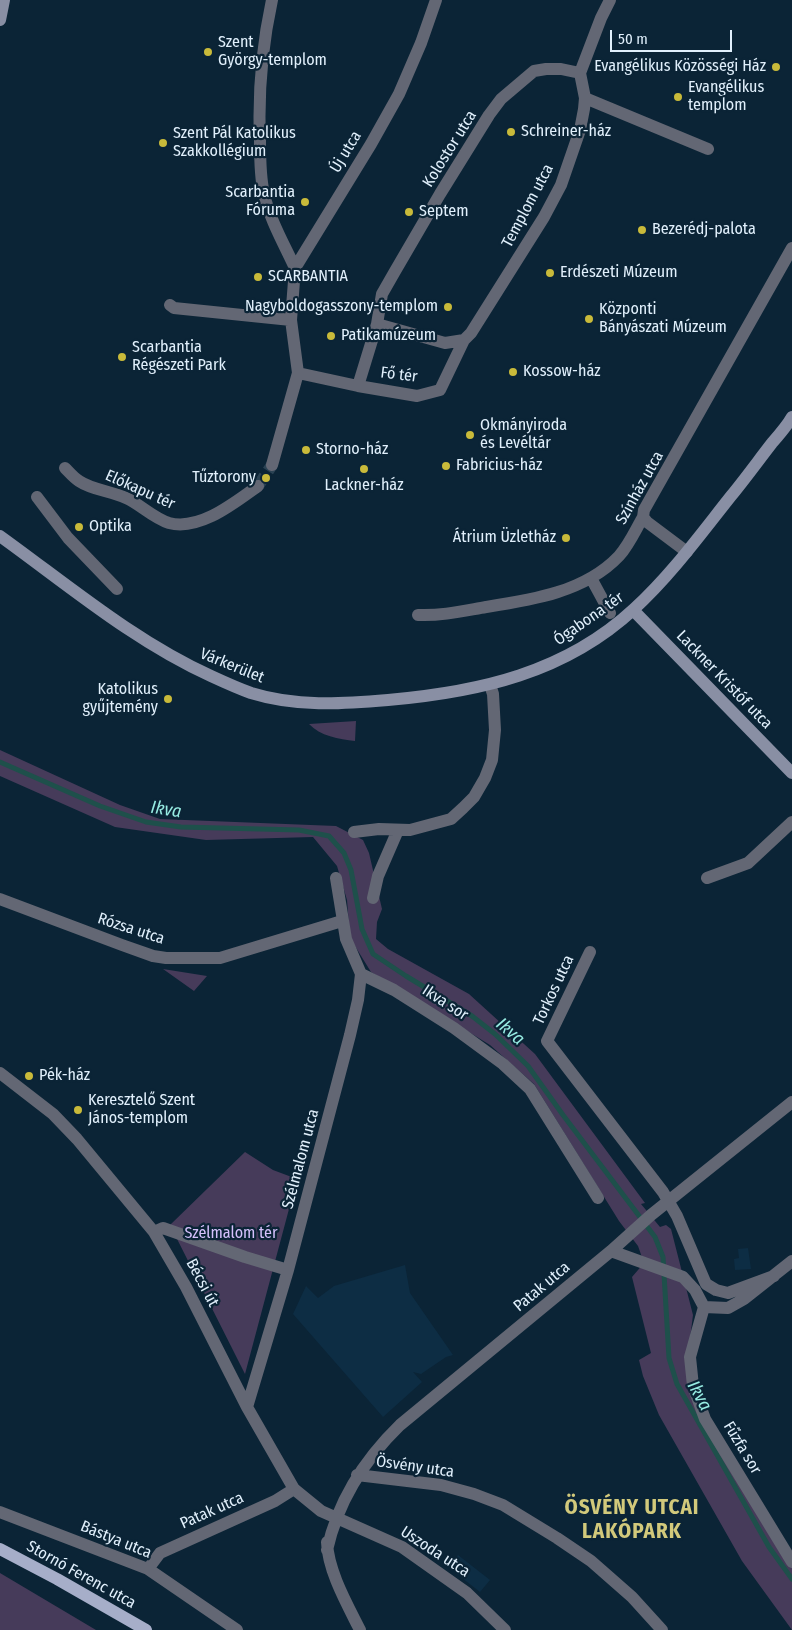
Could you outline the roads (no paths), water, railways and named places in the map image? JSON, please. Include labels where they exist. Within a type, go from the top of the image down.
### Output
[{"type":"main road","name":"Stornó Ferenc utca","points":[[0,1549],[146,1630]]},
{"type":"street","points":[[0,20],[4,0]]},
{"type":"street","points":[[272,0],[262,64],[259,109],[260,157],[264,193],[295,268]]},
{"type":"street","name":"Új utca","points":[[291,320],[295,268],[371,144],[399,94],[421,43],[436,0]]},
{"type":"street","points":[[580,74],[601,18],[610,0]]},
{"type":"street","name":"Kolostor utca","points":[[382,294],[440,194],[501,99],[534,71],[561,69],[580,74]]},
{"type":"street","name":"Templom utca","points":[[467,337],[544,217],[561,185],[580,130],[585,98],[580,74]]},
{"type":"street","points":[[585,98],[708,149]]},
{"type":"street","name":"Színház utca","points":[[418,615],[436,616],[525,602],[566,589],[591,578],[619,556],[643,517],[644,510],[792,248]]},
{"type":"street","name":"Fő tér","points":[[358,386],[377,324],[382,294]]},
{"type":"street","points":[[170,305],[174,308],[291,320],[298,373],[272,465]]},
{"type":"street","points":[[377,324],[445,342],[467,337]]},
{"type":"street","name":"Fő tér","points":[[298,373],[417,396],[440,390],[467,337]]},
{"type":"street","name":"Ógabona tér","points":[[490,685],[559,660],[588,643],[633,610],[656,588],[687,552],[791,420]]},
{"type":"street","name":"Előkapu tér","points":[[65,468],[79,481],[127,498],[169,523],[194,523],[208,518],[258,486]]},
{"type":"street","points":[[37,497],[68,538],[117,589]]},
{"type":"street","points":[[643,517],[687,552]]},
{"type":"street","name":"Várkerület","points":[[0,536],[145,640],[188,665],[248,692],[287,702],[338,704],[418,697],[490,685]]},
{"type":"street","name":"Ógabona tér","points":[[591,578],[610,612]]},
{"type":"street","name":"Lackner Kristóf utca","points":[[633,610],[792,774]]},
{"type":"street","points":[[354,832],[378,829],[410,830],[451,819],[474,797],[485,778],[492,760],[495,730],[493,692],[490,685]]},
{"type":"street","points":[[707,878],[748,863],[792,822]]},
{"type":"street","points":[[373,898],[378,876],[398,830]]},
{"type":"street","points":[[336,878],[346,940],[361,974]]},
{"type":"street","name":"Rózsa utca","points":[[0,898],[122,945],[153,956],[166,958],[220,958],[342,921]]},
{"type":"street","name":"Torkos utca","points":[[590,952],[548,1041],[669,1202]]},
{"type":"street","name":"Ikva sor","points":[[361,974],[394,990],[467,1037],[504,1064],[530,1089],[598,1198]]},
{"type":"street","name":"Szélmalom utca","points":[[247,1407],[288,1270],[350,1035],[355,1016],[361,974]]},
{"type":"street","name":"Bécsi út","points":[[2,1076],[53,1114],[77,1138],[154,1232],[186,1287],[247,1407],[294,1489],[322,1511],[337,1517]]},
{"type":"street","name":"Patak utca","points":[[337,1517],[357,1475],[400,1425],[611,1251],[651,1215],[792,1102]]},
{"type":"street","points":[[669,1202],[706,1284],[716,1290],[728,1293],[774,1276]]},
{"type":"street","points":[[154,1232],[163,1228],[244,1257],[288,1270]]},
{"type":"street","points":[[611,1251],[683,1277],[695,1290],[704,1307],[728,1308],[744,1299],[792,1261]]},
{"type":"street","name":"Fűzfa sor","points":[[704,1307],[690,1357],[692,1386],[705,1419],[792,1562]]},
{"type":"street","name":"Ösvény utca","points":[[357,1475],[442,1485],[503,1505],[550,1533],[591,1561],[632,1597],[662,1630]]},
{"type":"street","name":"Patak utca","points":[[148,1569],[160,1553],[274,1501],[294,1489]]},
{"type":"street","points":[[322,1511],[326,1523],[327,1550],[343,1596],[360,1630]]},
{"type":"street","name":"Bástya utca","points":[[0,1512],[148,1569],[237,1630]]},
{"type":"street","points":[[327,1550],[332,1528],[337,1517]]},
{"type":"street","name":"Uszoda utca","points":[[337,1517],[402,1547],[467,1592],[505,1630]]},
{"type":"waterway","name":"Ikva","points":[[0,762],[100,806],[146,822],[181,827],[299,830],[329,836],[344,853],[351,870],[362,929],[373,954],[472,1016],[495,1034],[528,1066],[655,1237],[663,1257],[669,1358],[677,1384],[769,1547],[792,1579]]},
{"type":"tunnel","points":[[258,486],[272,465]]},
{"type":"place","name":"Szent György-templom","points":[[208,52]]},
{"type":"place","name":"Evangélikus Közösségi Ház","points":[[776,67]]},
{"type":"place","name":"Evangélikus templom","points":[[678,97]]},
{"type":"place","name":"Schreiner-ház","points":[[511,132]]},
{"type":"place","name":"Szent Pál Katolikus Szakkollégium","points":[[163,143]]},
{"type":"place","name":"Scarbantia Fóruma","points":[[305,202]]},
{"type":"place","name":"Septem","points":[[409,212]]},
{"type":"place","name":"Bezerédj-palota","points":[[642,230]]},
{"type":"place","name":"Erdészeti Múzeum","points":[[550,273]]},
{"type":"place","name":"SCARBANTIA","points":[[258,277]]},
{"type":"place","name":"Nagyboldogasszony-templom","points":[[448,307]]},
{"type":"place","name":"Központi Bányászati Múzeum","points":[[589,319]]},
{"type":"place","name":"Patikamúzeum","points":[[331,336]]},
{"type":"place","name":"Scarbantia Régészeti Park","points":[[122,357]]},
{"type":"place","name":"Kossow-ház","points":[[513,372]]},
{"type":"place","name":"Okmányiroda és Levéltár","points":[[470,435]]},
{"type":"place","name":"Storno-ház","points":[[306,450]]},
{"type":"place","name":"Fabricius-ház","points":[[446,466]]},
{"type":"place","name":"Lackner-ház","points":[[364,469]]},
{"type":"place","name":"Tűztorony","points":[[266,478]]},
{"type":"place","name":"Optika","points":[[79,527]]},
{"type":"place","name":"Átrium Üzletház","points":[[566,538]]},
{"type":"place","name":"Katolikus gyűjtemény","points":[[168,699]]},
{"type":"place","name":"Pék-ház","points":[[29,1076]]},
{"type":"place","name":"Keresztelő Szent János-templom","points":[[78,1110]]},
{"type":"district","name":"ÖSVÉNY UTCAI LAKÓPARK","points":[[632,1520]]},
{"type":"park label","name":"Szélmalom tér","points":[[231,1234]]}]
